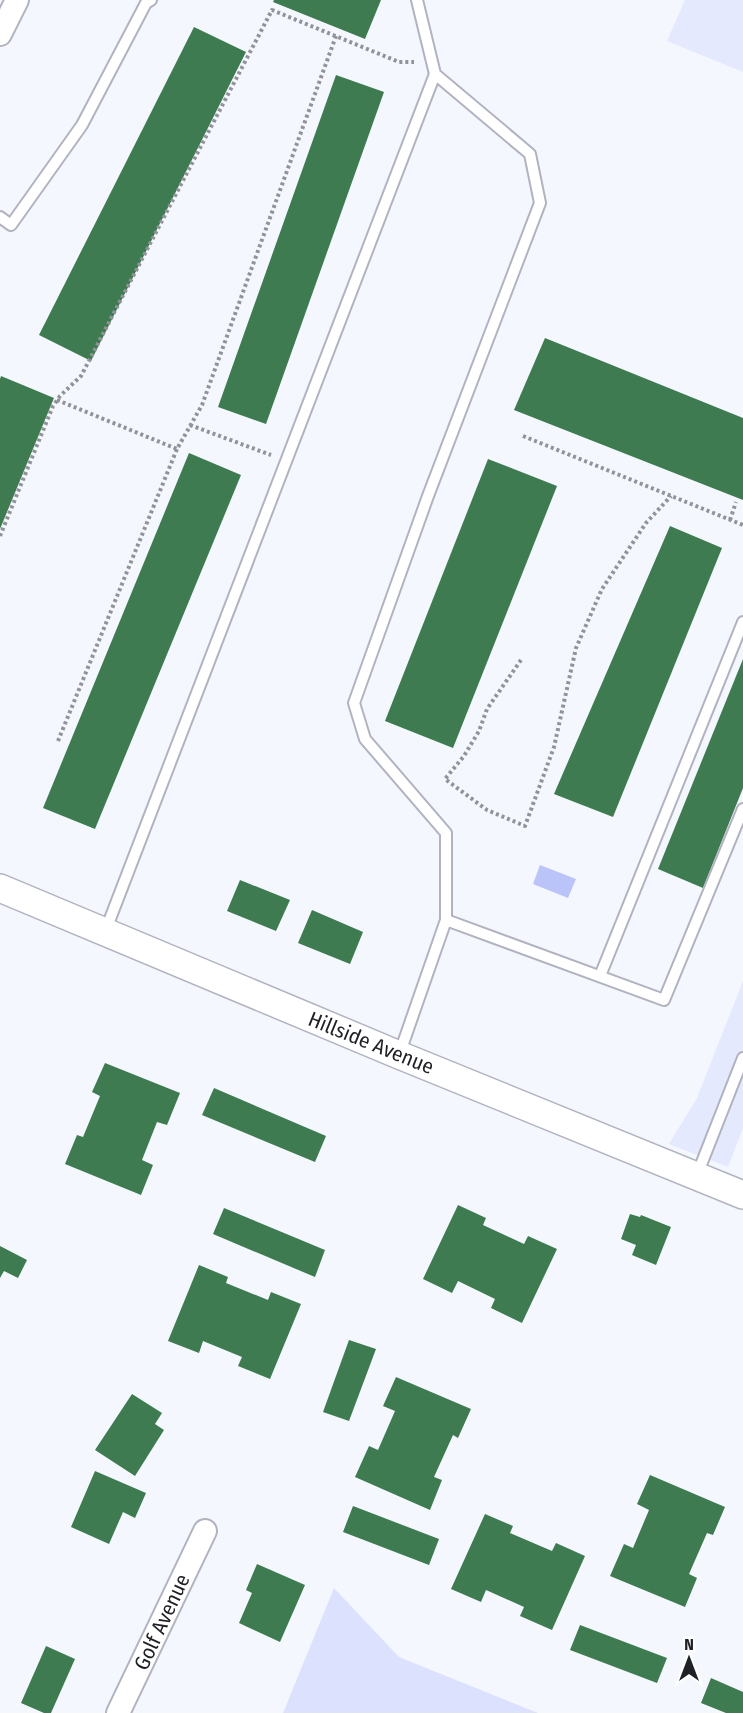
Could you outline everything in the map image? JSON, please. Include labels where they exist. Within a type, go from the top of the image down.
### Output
[{"type":"street","points":[[0,34],[17,0]]},
{"type":"street","name":"Hillside Avenue","points":[[0,888],[399,1055],[743,1195]]},
{"type":"street","name":"Golf Avenue","points":[[118,1713],[205,1531]]},
{"type":"lane","points":[[0,217],[11,225],[82,125],[146,3],[151,0]]},
{"type":"lane","points":[[399,1055],[446,920],[446,833],[365,739],[354,703],[428,496],[540,203],[530,154],[434,68],[417,0]]},
{"type":"lane","points":[[105,932],[434,68]]},
{"type":"lane","points":[[600,976],[743,622]]},
{"type":"lane","points":[[446,920],[664,1000],[743,809]]},
{"type":"lane","points":[[697,1176],[743,1058]]},
{"type":"path","points":[[0,537],[57,400],[81,376],[272,10],[399,62],[434,68]]},
{"type":"path","points":[[58,741],[177,449],[202,405],[336,36]]},
{"type":"path","points":[[57,400],[177,449]]},
{"type":"path","points":[[190,425],[286,461]]},
{"type":"path","points":[[523,436],[743,525]]},
{"type":"path","points":[[521,660],[487,709],[479,731],[464,756],[445,779],[488,810],[525,826],[554,747],[576,648],[602,589],[646,523],[671,496]]},
{"type":"path","points":[[729,520],[736,502]]},
{"type":"shaded area","points":[[685,0],[743,0],[743,72],[667,41]]},
{"type":"shaded area","points":[[743,981],[743,1128],[728,1167],[669,1144],[697,1098]]},
{"type":"shaded area","points":[[334,1588],[399,1657],[538,1713],[283,1713]]},
{"type":"water","points":[[540,865],[576,879],[568,898],[533,884]]},
{"type":"building","points":[[274,0],[381,0],[365,39],[273,2]]},
{"type":"building","points":[[194,27],[246,52],[91,361],[39,335]]},
{"type":"building","points":[[336,75],[384,92],[266,424],[218,407]]},
{"type":"building","points":[[545,338],[743,418],[743,500],[514,410]]},
{"type":"building","points":[[1,376],[54,398],[0,529],[0,379]]},
{"type":"building","points":[[189,453],[241,475],[95,829],[43,808]]},
{"type":"building","points":[[488,459],[557,486],[453,748],[385,721]]},
{"type":"building","points":[[670,526],[722,548],[613,817],[554,794]]},
{"type":"building","points":[[743,659],[743,788],[703,888],[658,869]]},
{"type":"building","points":[[240,880],[290,900],[276,931],[227,911]]},
{"type":"building","points":[[312,910],[363,932],[350,964],[298,943]]},
{"type":"building","points":[[105,1063],[180,1093],[167,1125],[157,1122],[142,1160],[153,1165],[141,1195],[65,1164],[77,1135],[83,1137],[100,1096],[92,1092]]},
{"type":"building","points":[[214,1088],[326,1136],[315,1162],[202,1115]]},
{"type":"building","points":[[458,1205],[486,1218],[483,1225],[524,1244],[528,1236],[557,1249],[522,1323],[491,1308],[495,1299],[458,1281],[452,1293],[423,1279]]},
{"type":"building","points":[[224,1208],[325,1250],[315,1277],[213,1234]]},
{"type":"building","points":[[630,1214],[640,1217],[641,1215],[671,1227],[656,1265],[632,1255],[636,1245],[621,1239]]},
{"type":"building","points":[[0,1246],[27,1260],[18,1278],[4,1271],[0,1278]]},
{"type":"building","points":[[199,1265],[228,1277],[226,1283],[268,1300],[271,1292],[301,1304],[270,1379],[238,1366],[242,1357],[203,1341],[199,1353],[168,1341]]},
{"type":"building","points":[[349,1340],[376,1349],[349,1421],[323,1412]]},
{"type":"building","points":[[396,1377],[471,1409],[458,1438],[453,1435],[434,1477],[442,1480],[430,1510],[355,1477],[369,1446],[378,1450],[395,1411],[383,1406]]},
{"type":"building","points":[[132,1394],[162,1413],[155,1424],[164,1430],[135,1476],[95,1450]]},
{"type":"building","points":[[95,1471],[146,1493],[135,1518],[123,1512],[109,1544],[71,1527]]},
{"type":"building","points":[[650,1475],[725,1507],[713,1535],[707,1533],[689,1574],[697,1578],[685,1607],[610,1576],[624,1544],[633,1548],[649,1510],[637,1504]]},
{"type":"building","points":[[353,1506],[439,1539],[429,1565],[343,1532]]},
{"type":"building","points":[[485,1514],[513,1526],[510,1533],[552,1551],[556,1543],[585,1556],[552,1630],[520,1616],[524,1607],[486,1590],[481,1602],[451,1589]]},
{"type":"building","points":[[257,1564],[305,1585],[280,1642],[239,1623],[252,1593],[246,1590]]},
{"type":"building","points":[[580,1625],[667,1658],[657,1683],[570,1650]]},
{"type":"building","points":[[46,1646],[75,1659],[51,1713],[44,1713],[21,1703]]},
{"type":"building","points":[[711,1678],[743,1692],[743,1713],[726,1713],[701,1703]]}]
